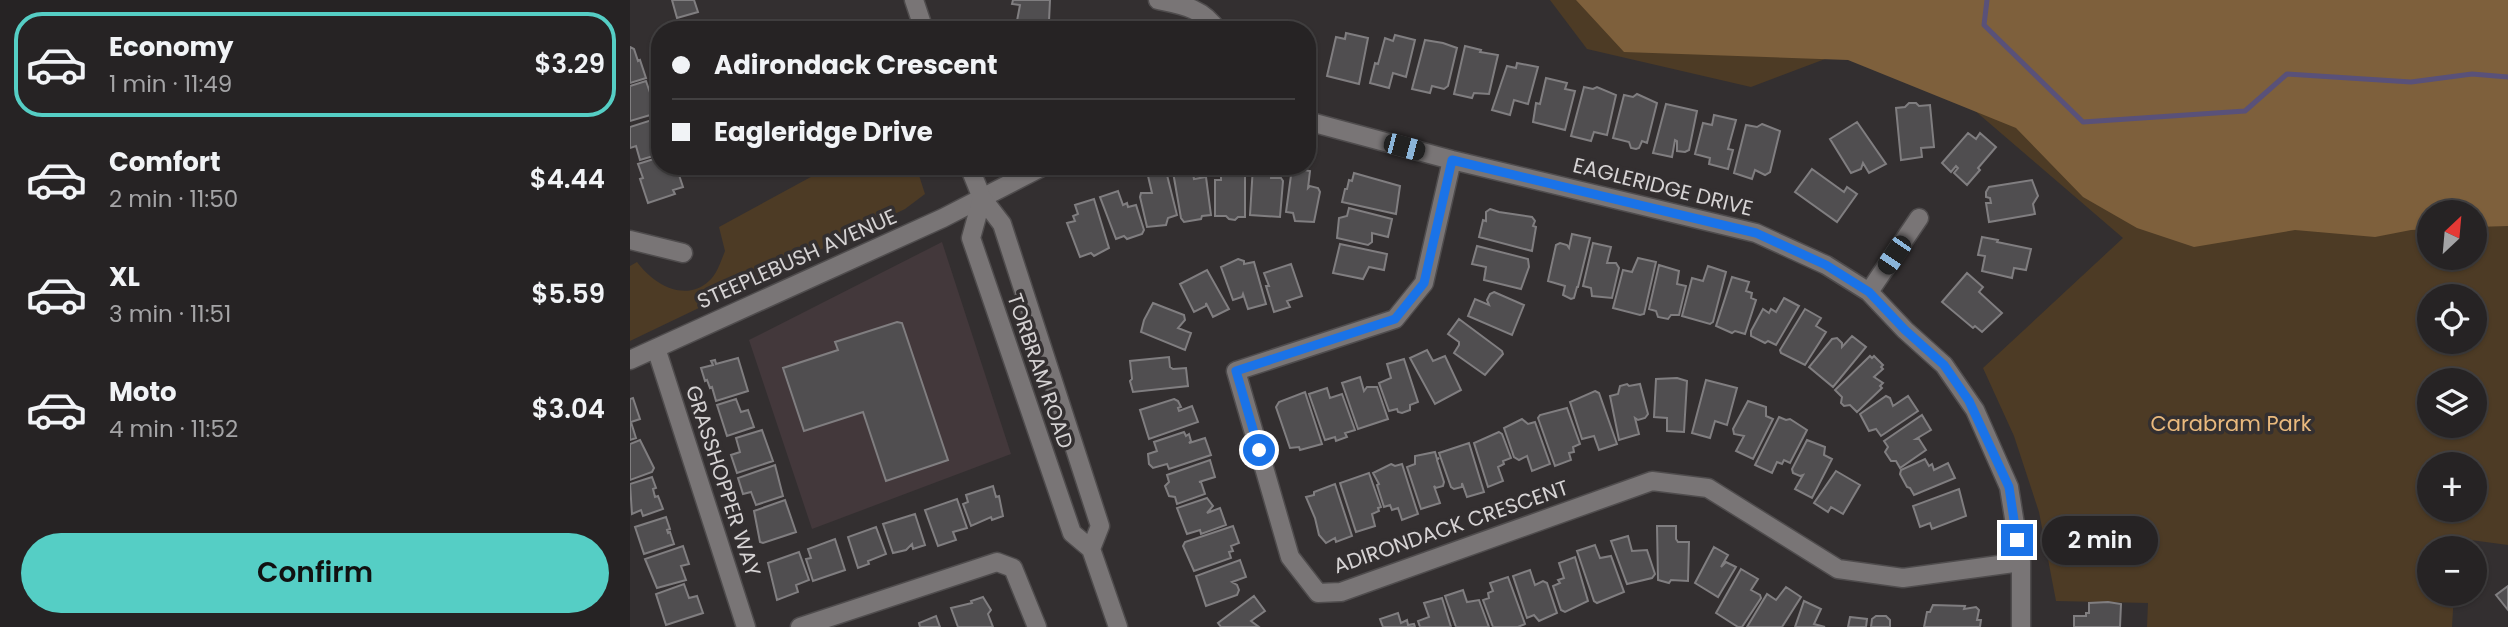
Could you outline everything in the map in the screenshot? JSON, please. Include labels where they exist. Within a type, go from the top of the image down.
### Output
[{"type":"street","points":[[914,0],[921,21]]},
{"type":"street","points":[[1158,0],[1194,8],[1211,21]]},
{"type":"street","name":"EAGLERIDGE DRIVE","points":[[1316,123],[1452,160],[1756,233],[1826,265],[1869,292],[1905,330],[1944,365],[1975,410],[2009,487],[2021,562],[2021,627]]},
{"type":"street","name":"ADIRONDACK CRESCENT","points":[[1452,160],[1424,283],[1395,319],[1236,371],[1290,557],[1318,593],[1340,592],[1652,481],[1708,488],[1838,569],[1903,578],[2021,562]]},
{"type":"street","name":"TORBRAM ROAD","points":[[973,175],[982,198],[1002,224],[1100,526],[1091,549]]},
{"type":"street","points":[[982,198],[1027,175]]},
{"type":"street","name":"TORBRAM ROAD","points":[[982,198],[971,239],[1072,533],[1091,549],[1118,627]]},
{"type":"street","name":"STEEPLEBUSH AVENUE","points":[[630,360],[982,198]]},
{"type":"street","points":[[1869,292],[1919,218]]},
{"type":"street","points":[[630,240],[633,243],[683,253]]},
{"type":"street","name":"GRASSHOPPER WAY","points":[[656,348],[746,627]]},
{"type":"street","points":[[800,627],[997,562],[1013,568],[1037,627]]},
{"type":"shaded area","points":[[1576,0],[2508,0],[2508,226],[2487,227],[2487,200],[2417,200],[2417,230],[2375,237],[2295,230],[2194,247],[2137,228],[2083,197],[2016,128],[1848,60],[1624,52]]},
{"type":"shaded area","points":[[942,242],[1011,454],[812,529],[749,340]]},
{"type":"green space","name":"Carabram Park","points":[[1550,0],[2508,0],[2508,545],[2487,542],[2487,536],[2417,536],[2417,606],[2453,606],[2452,627],[2147,627],[2148,603],[2056,601],[2039,512],[2014,436],[1983,368],[2123,238],[1938,79],[1841,53],[1751,87],[1587,49]]},
{"type":"green space","points":[[814,175],[919,175],[925,194],[905,209],[630,341],[630,266],[637,262],[652,277],[670,288],[690,290],[700,287],[714,275],[725,251],[719,227]]},
{"type":"building","points":[[672,0],[694,0],[698,12],[677,18]]},
{"type":"building","points":[[1013,0],[1050,0],[1049,21],[1017,21],[1020,5],[1012,4]]},
{"type":"building","points":[[1346,33],[1368,38],[1359,84],[1327,76],[1336,37],[1345,39]]},
{"type":"building","points":[[1395,35],[1415,40],[1406,77],[1393,73],[1389,88],[1370,83],[1385,38],[1393,41]]},
{"type":"building","points":[[1425,40],[1457,48],[1448,86],[1444,89],[1432,86],[1430,93],[1412,89]]},
{"type":"building","points":[[1465,46],[1498,55],[1489,94],[1474,93],[1472,98],[1454,94]]},
{"type":"building","points":[[630,47],[634,49],[638,61],[640,60],[646,78],[630,83]]},
{"type":"building","points":[[1517,63],[1538,67],[1528,104],[1514,100],[1510,115],[1492,110],[1507,66],[1516,68]]},
{"type":"building","points":[[1546,78],[1567,83],[1565,89],[1575,91],[1565,130],[1533,122],[1536,103],[1540,104]]},
{"type":"building","points":[[646,81],[651,96],[651,115],[630,121],[630,86]]},
{"type":"building","points":[[1584,87],[1597,87],[1616,95],[1607,135],[1594,132],[1591,141],[1571,136]]},
{"type":"building","points":[[1637,94],[1657,103],[1647,143],[1642,141],[1636,149],[1631,148],[1629,142],[1613,138],[1624,95],[1633,97]]},
{"type":"building","points":[[1909,103],[1930,105],[1934,147],[1921,148],[1922,157],[1901,160],[1896,108],[1905,107]]},
{"type":"building","points":[[1666,104],[1697,111],[1689,150],[1677,151],[1675,140],[1672,157],[1653,153]]},
{"type":"building","points":[[1714,115],[1736,120],[1728,149],[1733,150],[1728,169],[1709,164],[1710,158],[1695,154],[1703,123],[1712,125]]},
{"type":"building","points":[[651,120],[651,157],[640,160],[636,146],[630,148],[630,127]]},
{"type":"building","points":[[1857,122],[1886,164],[1869,173],[1863,163],[1861,169],[1851,173],[1830,139]]},
{"type":"building","points":[[1762,124],[1780,131],[1770,172],[1765,175],[1755,170],[1752,179],[1734,173],[1746,125],[1757,127]]},
{"type":"building","points":[[1968,133],[1976,139],[1980,133],[1996,147],[1967,185],[1954,173],[1958,168],[1956,166],[1951,172],[1942,163]]},
{"type":"building","points":[[651,160],[651,175],[679,175],[683,187],[673,190],[675,194],[648,203],[638,164]]},
{"type":"building","points":[[1812,169],[1844,192],[1847,187],[1857,194],[1837,222],[1795,192]]},
{"type":"building","points":[[1354,173],[1400,186],[1396,214],[1342,202],[1345,189],[1349,180],[1352,181]]},
{"type":"building","points":[[1167,175],[1177,215],[1168,218],[1166,225],[1147,227],[1140,197],[1141,193],[1152,193],[1148,176]]},
{"type":"building","points":[[1174,175],[1193,175],[1194,179],[1206,177],[1211,215],[1184,222]]},
{"type":"building","points":[[1221,175],[1245,175],[1245,217],[1235,220],[1226,216],[1215,216],[1215,180],[1221,180]]},
{"type":"building","points":[[1252,175],[1281,178],[1280,217],[1250,215]]},
{"type":"building","points":[[1291,175],[1310,175],[1308,188],[1318,188],[1320,192],[1314,222],[1295,221],[1293,213],[1286,212]]},
{"type":"building","points":[[2032,180],[2038,196],[2033,204],[2035,214],[1989,222],[1986,203],[1991,203],[1986,192],[1989,187]]},
{"type":"building","points":[[1118,191],[1123,205],[1136,205],[1144,230],[1142,234],[1116,239],[1100,197]]},
{"type":"building","points":[[1094,199],[1109,248],[1094,256],[1091,253],[1080,257],[1067,223],[1075,221],[1073,216],[1078,214],[1075,205]]},
{"type":"building","points":[[1349,208],[1392,219],[1388,237],[1372,233],[1372,242],[1368,245],[1337,238],[1339,218],[1347,216]]},
{"type":"building","points":[[1490,209],[1532,217],[1535,221],[1533,226],[1536,227],[1532,251],[1479,237],[1483,220],[1486,221],[1486,212]]},
{"type":"building","points":[[1572,234],[1590,238],[1578,287],[1571,299],[1563,295],[1565,286],[1548,281],[1556,245],[1560,243],[1569,248]]},
{"type":"building","points":[[1982,237],[2031,249],[2026,270],[2014,268],[2012,278],[1982,271],[1985,256],[1978,255]]},
{"type":"building","points":[[1593,243],[1611,247],[1607,263],[1616,263],[1619,268],[1612,298],[1592,296],[1591,288],[1583,286]]},
{"type":"building","points":[[1340,244],[1387,254],[1384,270],[1369,267],[1363,279],[1333,273]]},
{"type":"building","points":[[1477,246],[1528,259],[1529,267],[1521,289],[1484,280],[1486,267],[1472,264]]},
{"type":"building","points":[[1638,258],[1656,262],[1644,314],[1640,315],[1613,308],[1623,270],[1632,272]]},
{"type":"building","points":[[1238,259],[1244,261],[1244,264],[1254,262],[1266,304],[1248,309],[1243,294],[1233,300],[1221,267]]},
{"type":"building","points":[[1291,264],[1302,296],[1287,301],[1290,307],[1274,312],[1264,273]]},
{"type":"building","points":[[1659,265],[1679,271],[1677,284],[1686,286],[1679,315],[1671,315],[1668,319],[1658,317],[1656,311],[1649,309]]},
{"type":"building","points":[[1708,266],[1726,272],[1713,322],[1710,324],[1682,316],[1692,278],[1703,281]]},
{"type":"building","points":[[1207,270],[1229,309],[1213,317],[1206,303],[1206,306],[1194,312],[1180,284]]},
{"type":"building","points":[[1967,273],[1983,287],[1979,292],[2002,313],[1982,332],[1975,326],[1973,328],[1942,302]]},
{"type":"building","points":[[1732,277],[1749,282],[1746,291],[1752,293],[1751,298],[1756,300],[1745,334],[1735,331],[1732,333],[1716,326]]},
{"type":"building","points":[[1494,292],[1524,305],[1512,335],[1468,316],[1475,299],[1489,305],[1487,300]]},
{"type":"building","points":[[1784,298],[1799,306],[1776,345],[1751,336],[1763,309],[1769,313],[1771,309],[1776,312]]},
{"type":"building","points":[[1153,303],[1184,315],[1185,320],[1178,328],[1191,333],[1185,350],[1141,332]]},
{"type":"building","points":[[1805,309],[1821,318],[1816,326],[1826,332],[1805,365],[1780,350]]},
{"type":"building","points":[[1459,319],[1502,351],[1503,354],[1485,375],[1454,353],[1459,342],[1448,334]]},
{"type":"building","points":[[897,322],[902,323],[948,460],[886,481],[863,412],[804,431],[783,368],[838,350],[835,342]]},
{"type":"building","points":[[1852,336],[1866,347],[1833,387],[1809,367],[1832,339],[1837,338],[1842,347]]},
{"type":"building","points":[[1427,350],[1433,361],[1445,356],[1461,390],[1435,404],[1410,358]]},
{"type":"building","points":[[1870,356],[1874,356],[1883,365],[1883,369],[1874,377],[1883,383],[1880,386],[1882,388],[1857,412],[1850,405],[1844,406],[1841,403],[1842,397],[1835,390]]},
{"type":"building","points":[[1169,357],[1170,367],[1173,369],[1186,368],[1188,386],[1133,392],[1130,361]]},
{"type":"building","points":[[738,358],[748,391],[716,401],[712,387],[705,381],[701,368],[713,365],[711,361],[715,360],[716,364]]},
{"type":"building","points":[[1404,359],[1418,402],[1402,413],[1397,409],[1389,411],[1379,383],[1391,378],[1387,364]]},
{"type":"building","points":[[1360,377],[1364,391],[1367,387],[1377,387],[1388,419],[1358,429],[1342,383]]},
{"type":"building","points":[[1677,378],[1687,381],[1684,432],[1667,431],[1667,418],[1654,417],[1656,379]]},
{"type":"building","points":[[1706,380],[1737,388],[1727,425],[1715,421],[1710,438],[1692,433]]},
{"type":"building","points":[[1640,384],[1648,414],[1645,418],[1635,418],[1639,434],[1619,440],[1610,396],[1618,394],[1620,386]]},
{"type":"building","points":[[1327,388],[1330,398],[1342,394],[1355,430],[1345,433],[1347,437],[1336,441],[1335,437],[1325,440],[1309,394]]},
{"type":"building","points":[[1595,391],[1599,393],[1617,444],[1599,450],[1594,436],[1582,439],[1570,402]]},
{"type":"building","points":[[1305,392],[1322,444],[1300,450],[1299,447],[1290,448],[1276,407],[1279,402]]},
{"type":"building","points":[[1886,396],[1890,398],[1893,406],[1908,396],[1918,411],[1881,436],[1876,429],[1869,431],[1860,414]]},
{"type":"building","points":[[633,398],[640,419],[631,422],[636,438],[630,440],[630,399]]},
{"type":"building","points":[[736,399],[741,412],[748,410],[754,427],[727,436],[717,405]]},
{"type":"building","points":[[1174,399],[1181,407],[1178,408],[1179,411],[1192,406],[1198,422],[1149,439],[1140,410]]},
{"type":"building","points":[[1748,401],[1766,407],[1766,416],[1773,419],[1753,459],[1736,451],[1744,436],[1734,434],[1733,429]]},
{"type":"building","points":[[1567,408],[1580,444],[1573,447],[1574,452],[1569,453],[1571,460],[1555,466],[1538,418],[1540,415]]},
{"type":"building","points":[[1922,415],[1931,430],[1916,439],[1919,439],[1926,450],[1900,468],[1885,452],[1888,447],[1884,441]]},
{"type":"building","points":[[1779,417],[1790,419],[1807,430],[1790,463],[1784,460],[1782,464],[1777,462],[1772,473],[1755,465]]},
{"type":"building","points":[[1522,419],[1528,424],[1535,422],[1550,464],[1532,471],[1527,456],[1519,460],[1514,457],[1504,428]]},
{"type":"building","points":[[762,430],[773,461],[737,473],[731,455],[740,452],[736,438]]},
{"type":"building","points":[[1184,432],[1186,436],[1189,434],[1189,443],[1205,438],[1211,455],[1169,469],[1167,464],[1153,468],[1149,464],[1148,454],[1157,451],[1154,442]]},
{"type":"building","points":[[1499,432],[1511,458],[1498,467],[1503,481],[1488,487],[1474,443]]},
{"type":"building","points":[[640,440],[654,468],[652,472],[630,480],[630,444]]},
{"type":"building","points":[[1807,440],[1825,447],[1824,455],[1832,459],[1812,498],[1795,489],[1803,475],[1793,473],[1792,469]]},
{"type":"building","points":[[1469,443],[1484,492],[1467,497],[1462,483],[1462,487],[1451,487],[1439,453]]},
{"type":"building","points":[[1435,452],[1437,459],[1439,458],[1437,460],[1444,482],[1443,486],[1434,486],[1440,503],[1421,509],[1407,467],[1415,464],[1415,456]]},
{"type":"building","points":[[1925,459],[1929,466],[1932,464],[1934,470],[1948,463],[1955,478],[1914,495],[1900,474],[1901,470]]},
{"type":"building","points":[[1210,460],[1215,477],[1199,482],[1205,494],[1177,504],[1175,497],[1169,496],[1165,486],[1169,482],[1167,475]]},
{"type":"building","points":[[1391,464],[1402,464],[1418,514],[1402,520],[1398,508],[1392,510],[1390,505],[1384,507],[1377,485],[1379,484],[1373,473]]},
{"type":"building","points":[[775,465],[783,496],[756,505],[751,492],[743,494],[738,478]]},
{"type":"building","points":[[1836,471],[1860,485],[1843,514],[1831,507],[1828,512],[1814,503]]},
{"type":"building","points":[[1369,473],[1381,507],[1372,514],[1375,526],[1356,532],[1340,483]]},
{"type":"building","points":[[652,477],[656,488],[653,489],[655,497],[658,496],[663,509],[643,516],[641,510],[632,514],[630,484]]},
{"type":"building","points":[[1335,484],[1352,536],[1336,542],[1335,538],[1326,543],[1319,535],[1306,497]]},
{"type":"building","points":[[993,486],[996,497],[999,496],[1003,516],[992,520],[991,517],[971,526],[963,504],[968,502],[966,495]]},
{"type":"building","points":[[1959,489],[1966,516],[1932,529],[1930,523],[1920,527],[1913,506]]},
{"type":"building","points":[[1207,498],[1213,506],[1207,513],[1220,508],[1226,525],[1201,534],[1200,530],[1187,534],[1177,508]]},
{"type":"building","points":[[957,499],[967,528],[953,532],[956,540],[938,546],[925,510]]},
{"type":"building","points":[[785,500],[796,532],[760,542],[754,511]]},
{"type":"building","points":[[915,514],[925,545],[913,549],[912,544],[906,550],[893,553],[883,524]]},
{"type":"building","points":[[666,517],[670,529],[667,530],[674,544],[644,554],[635,527]]},
{"type":"building","points":[[1233,526],[1239,543],[1231,546],[1231,558],[1194,571],[1183,546],[1185,542]]},
{"type":"building","points":[[1657,526],[1676,526],[1678,542],[1689,542],[1688,581],[1671,580],[1669,583],[1658,580]]},
{"type":"building","points":[[876,527],[886,554],[858,568],[848,537]]},
{"type":"building","points":[[1628,536],[1632,551],[1647,550],[1655,574],[1652,578],[1627,584],[1611,541]]},
{"type":"building","points":[[835,539],[845,570],[813,581],[806,559],[811,558],[808,549]]},
{"type":"building","points":[[1595,545],[1600,558],[1611,556],[1624,592],[1597,603],[1577,551]]},
{"type":"building","points":[[683,546],[689,564],[681,566],[686,580],[657,588],[645,559]]},
{"type":"building","points":[[1714,547],[1728,555],[1721,567],[1726,562],[1736,567],[1718,597],[1695,583]]},
{"type":"building","points":[[799,552],[809,580],[796,585],[798,592],[777,600],[768,563]]},
{"type":"building","points":[[1575,557],[1588,601],[1565,612],[1561,610],[1553,586],[1564,578],[1559,563]]},
{"type":"building","points":[[1240,560],[1246,577],[1232,582],[1239,590],[1237,595],[1206,606],[1196,576]]},
{"type":"building","points":[[1741,569],[1758,579],[1751,590],[1761,598],[1742,627],[1738,627],[1716,613]]},
{"type":"building","points":[[1530,570],[1535,585],[1543,581],[1547,583],[1557,613],[1539,621],[1534,615],[1527,618],[1513,576]]},
{"type":"building","points":[[1508,577],[1525,624],[1518,627],[1493,627],[1483,600],[1489,598],[1488,593],[1493,591],[1490,583]]},
{"type":"building","points":[[684,584],[689,598],[697,596],[703,613],[666,625],[656,594]]},
{"type":"building","points":[[2508,586],[2508,610],[2496,595]]},
{"type":"building","points":[[1786,587],[1801,597],[1782,627],[1747,627],[1767,594],[1776,600]]},
{"type":"building","points":[[1463,590],[1467,602],[1479,600],[1489,627],[1456,627],[1445,596]]},
{"type":"building","points":[[1254,596],[1265,611],[1251,621],[1259,627],[1221,627],[1218,623]]},
{"type":"building","points":[[983,597],[991,610],[988,614],[993,627],[958,627],[951,608]]},
{"type":"building","points":[[1442,598],[1451,627],[1420,627],[1418,621],[1429,617],[1424,603]]},
{"type":"building","points":[[1804,601],[1821,609],[1814,624],[1825,627],[1795,627]]},
{"type":"building","points":[[2089,603],[2121,604],[2120,627],[2074,627],[2074,616],[2086,616],[2086,613],[2089,613]]},
{"type":"building","points":[[1933,605],[1965,606],[1964,609],[1976,607],[1979,610],[1977,620],[1981,620],[1980,627],[1924,627],[1927,612],[1930,612]]},
{"type":"building","points":[[1398,613],[1401,623],[1407,620],[1408,625],[1414,624],[1415,627],[1383,627],[1380,619]]},
{"type":"building","points":[[936,616],[940,627],[920,627],[919,623]]},
{"type":"building","points":[[1886,616],[1890,620],[1890,627],[1871,627],[1872,619]]},
{"type":"building","points":[[1850,617],[1867,619],[1866,627],[1848,627]]},
{"type":"waterway","points":[[1987,0],[1984,25],[2083,122],[2245,111],[2287,74],[2411,82],[2472,74],[2508,77]]},
{"type":"route","points":[[1259,450],[1236,371],[1395,319],[1424,283],[1452,160],[1756,233],[1826,265],[1869,292],[1905,330],[1944,365],[1975,410],[2009,487],[2017,540]]}]
